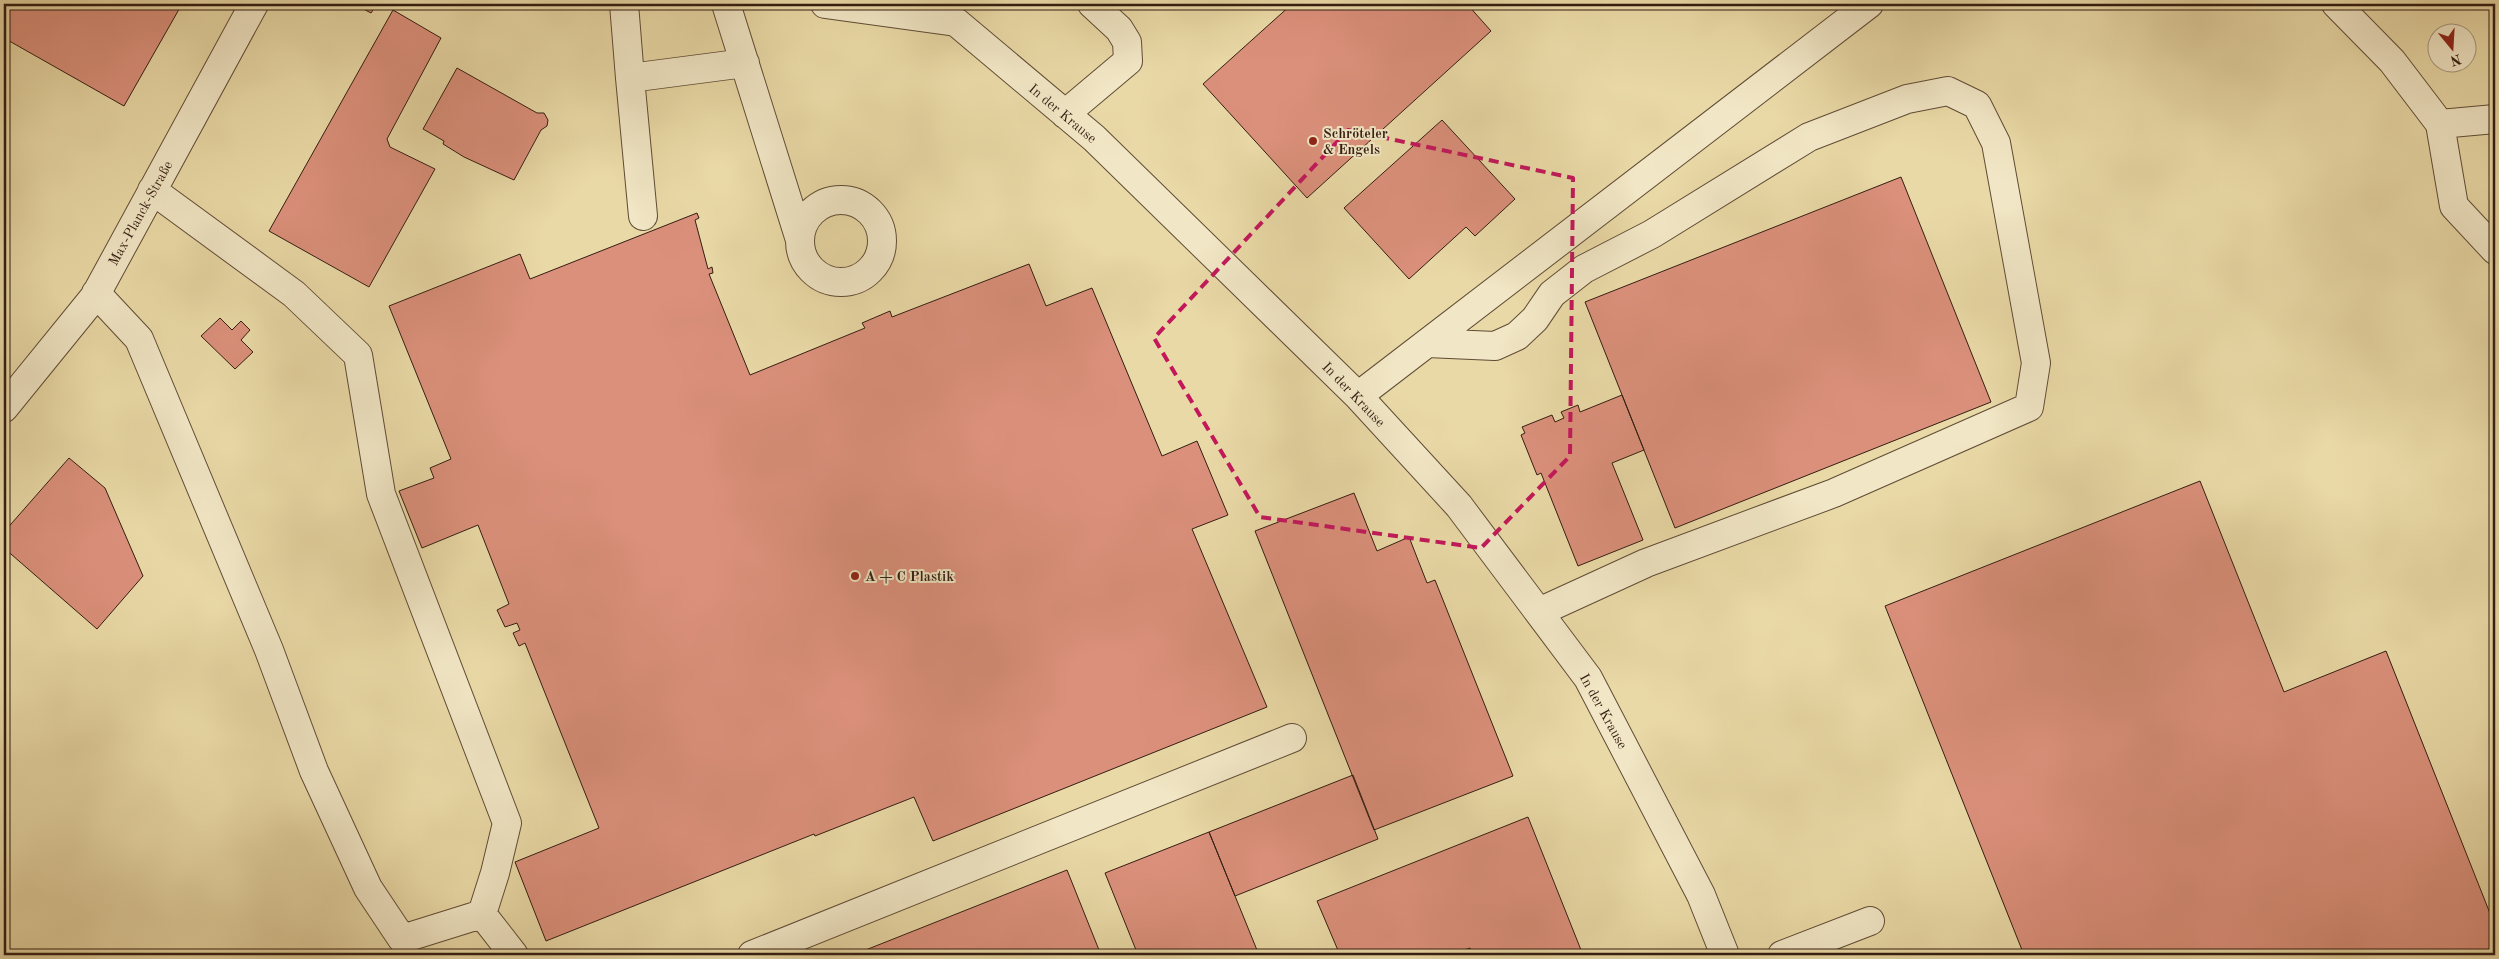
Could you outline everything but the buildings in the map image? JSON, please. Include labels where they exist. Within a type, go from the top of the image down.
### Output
[{"type":"street","name":"Max-Planck-Straße","points":[[4,408],[96,293],[254,4]]},
{"type":"street","points":[[624,4],[642,216]]},
{"type":"street","points":[[726,4],[800,240]]},
{"type":"street","name":"In der Krause","points":[[825,4],[956,22],[1094,138],[1358,396],[1459,506],[1588,678],[1701,895],[1725,955]]},
{"type":"street","points":[[1065,114],[1128,62],[1127,42],[1119,29],[1092,4]]},
{"type":"street","points":[[1358,396],[1870,4]]},
{"type":"street","points":[[2336,4],[2392,61],[2440,124],[2454,206],[2495,250]]},
{"type":"street","points":[[630,78],[745,63]]},
{"type":"street","points":[[1427,343],[1495,346],[1517,336],[1535,319],[1552,294],[1584,269],[1652,234],[1809,137],[1907,98],[1948,91],[1977,105],[1996,143],[2036,363],[2029,407],[1834,493],[1646,563],[1539,612]]},
{"type":"street","points":[[2440,124],[2495,119]]},
{"type":"street","points":[[152,190],[294,294],[358,355],[381,494],[507,822],[496,873],[482,914]]},
{"type":"street","points":[[96,293],[139,340],[269,650],[314,771],[368,888],[402,939],[482,914]]},
{"type":"street","points":[[752,955],[1292,738]]},
{"type":"street","points":[[482,914],[514,955]]},
{"type":"street","points":[[1782,955],[1870,921]]},
{"type":"highlighted area","points":[[1348,130],[1573,178],[1570,456],[1481,548],[1260,517],[1154,338]]},
{"type":"place","name":"Schröteler & Engels","points":[[1313,141]]},
{"type":"place","name":"A + C Plastik","points":[[855,576]]}]
